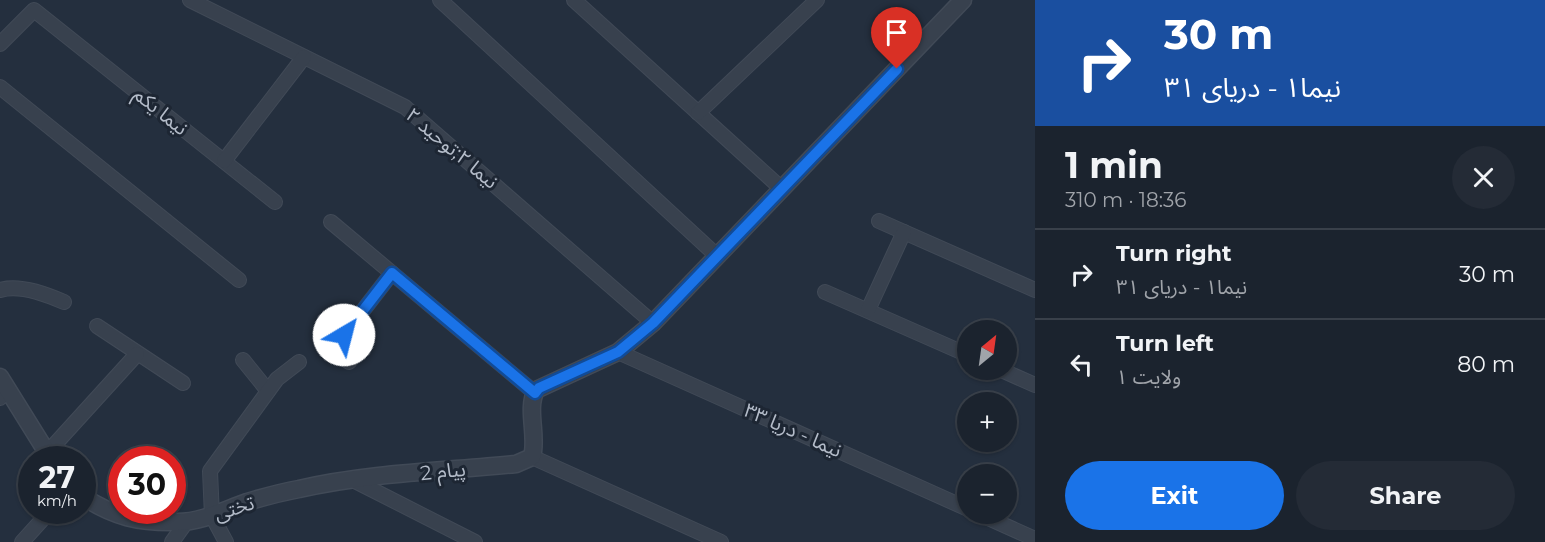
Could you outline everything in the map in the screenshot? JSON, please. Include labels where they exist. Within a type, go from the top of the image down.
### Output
[{"type":"street","name":"نیما ۲;توحید ۲","points":[[190,0],[405,107],[653,323]]},
{"type":"street","points":[[440,0],[717,256]]},
{"type":"street","points":[[574,0],[782,189]]},
{"type":"street","points":[[699,113],[817,0]]},
{"type":"street","points":[[722,542],[532,457],[535,393],[539,388],[618,352],[653,323],[963,0]]},
{"type":"street","name":"نیما یکم","points":[[0,44],[34,10],[224,161]]},
{"type":"street","points":[[275,202],[224,161],[304,57]]},
{"type":"street","points":[[0,87],[239,280]]},
{"type":"street","points":[[879,221],[1035,290]]},
{"type":"street","points":[[331,222],[535,393]]},
{"type":"street","points":[[868,310],[904,232]]},
{"type":"street","points":[[349,362],[358,351],[344,335],[392,273]]},
{"type":"street","points":[[0,290],[10,287],[50,295],[64,302]]},
{"type":"street","points":[[825,292],[957,350]]},
{"type":"street","points":[[98,326],[183,384]]},
{"type":"street","name":"نیما - دریا ۳۳","points":[[618,352],[957,504]]},
{"type":"street","points":[[58,446],[137,354]]},
{"type":"street","points":[[243,360],[268,392]]},
{"type":"street","points":[[226,542],[212,516],[210,471],[277,379],[299,362]]},
{"type":"street","points":[[1017,377],[1035,385]]},
{"type":"street","points":[[2,388],[42,446]]},
{"type":"street","name":"پیام 2","points":[[353,480],[516,464],[532,457]]},
{"type":"street","points":[[353,480],[475,542]]},
{"type":"street","name":"تختی","points":[[96,504],[113,514],[132,520],[187,521],[212,516],[281,493],[353,480]]},
{"type":"street","points":[[172,542],[187,521]]},
{"type":"street","points":[[22,542],[38,524]]},
{"type":"street","points":[[1002,524],[1035,539]]},
{"type":"route","points":[[344,335],[392,273],[535,393],[539,388],[618,352],[653,323],[897,69]]}]
